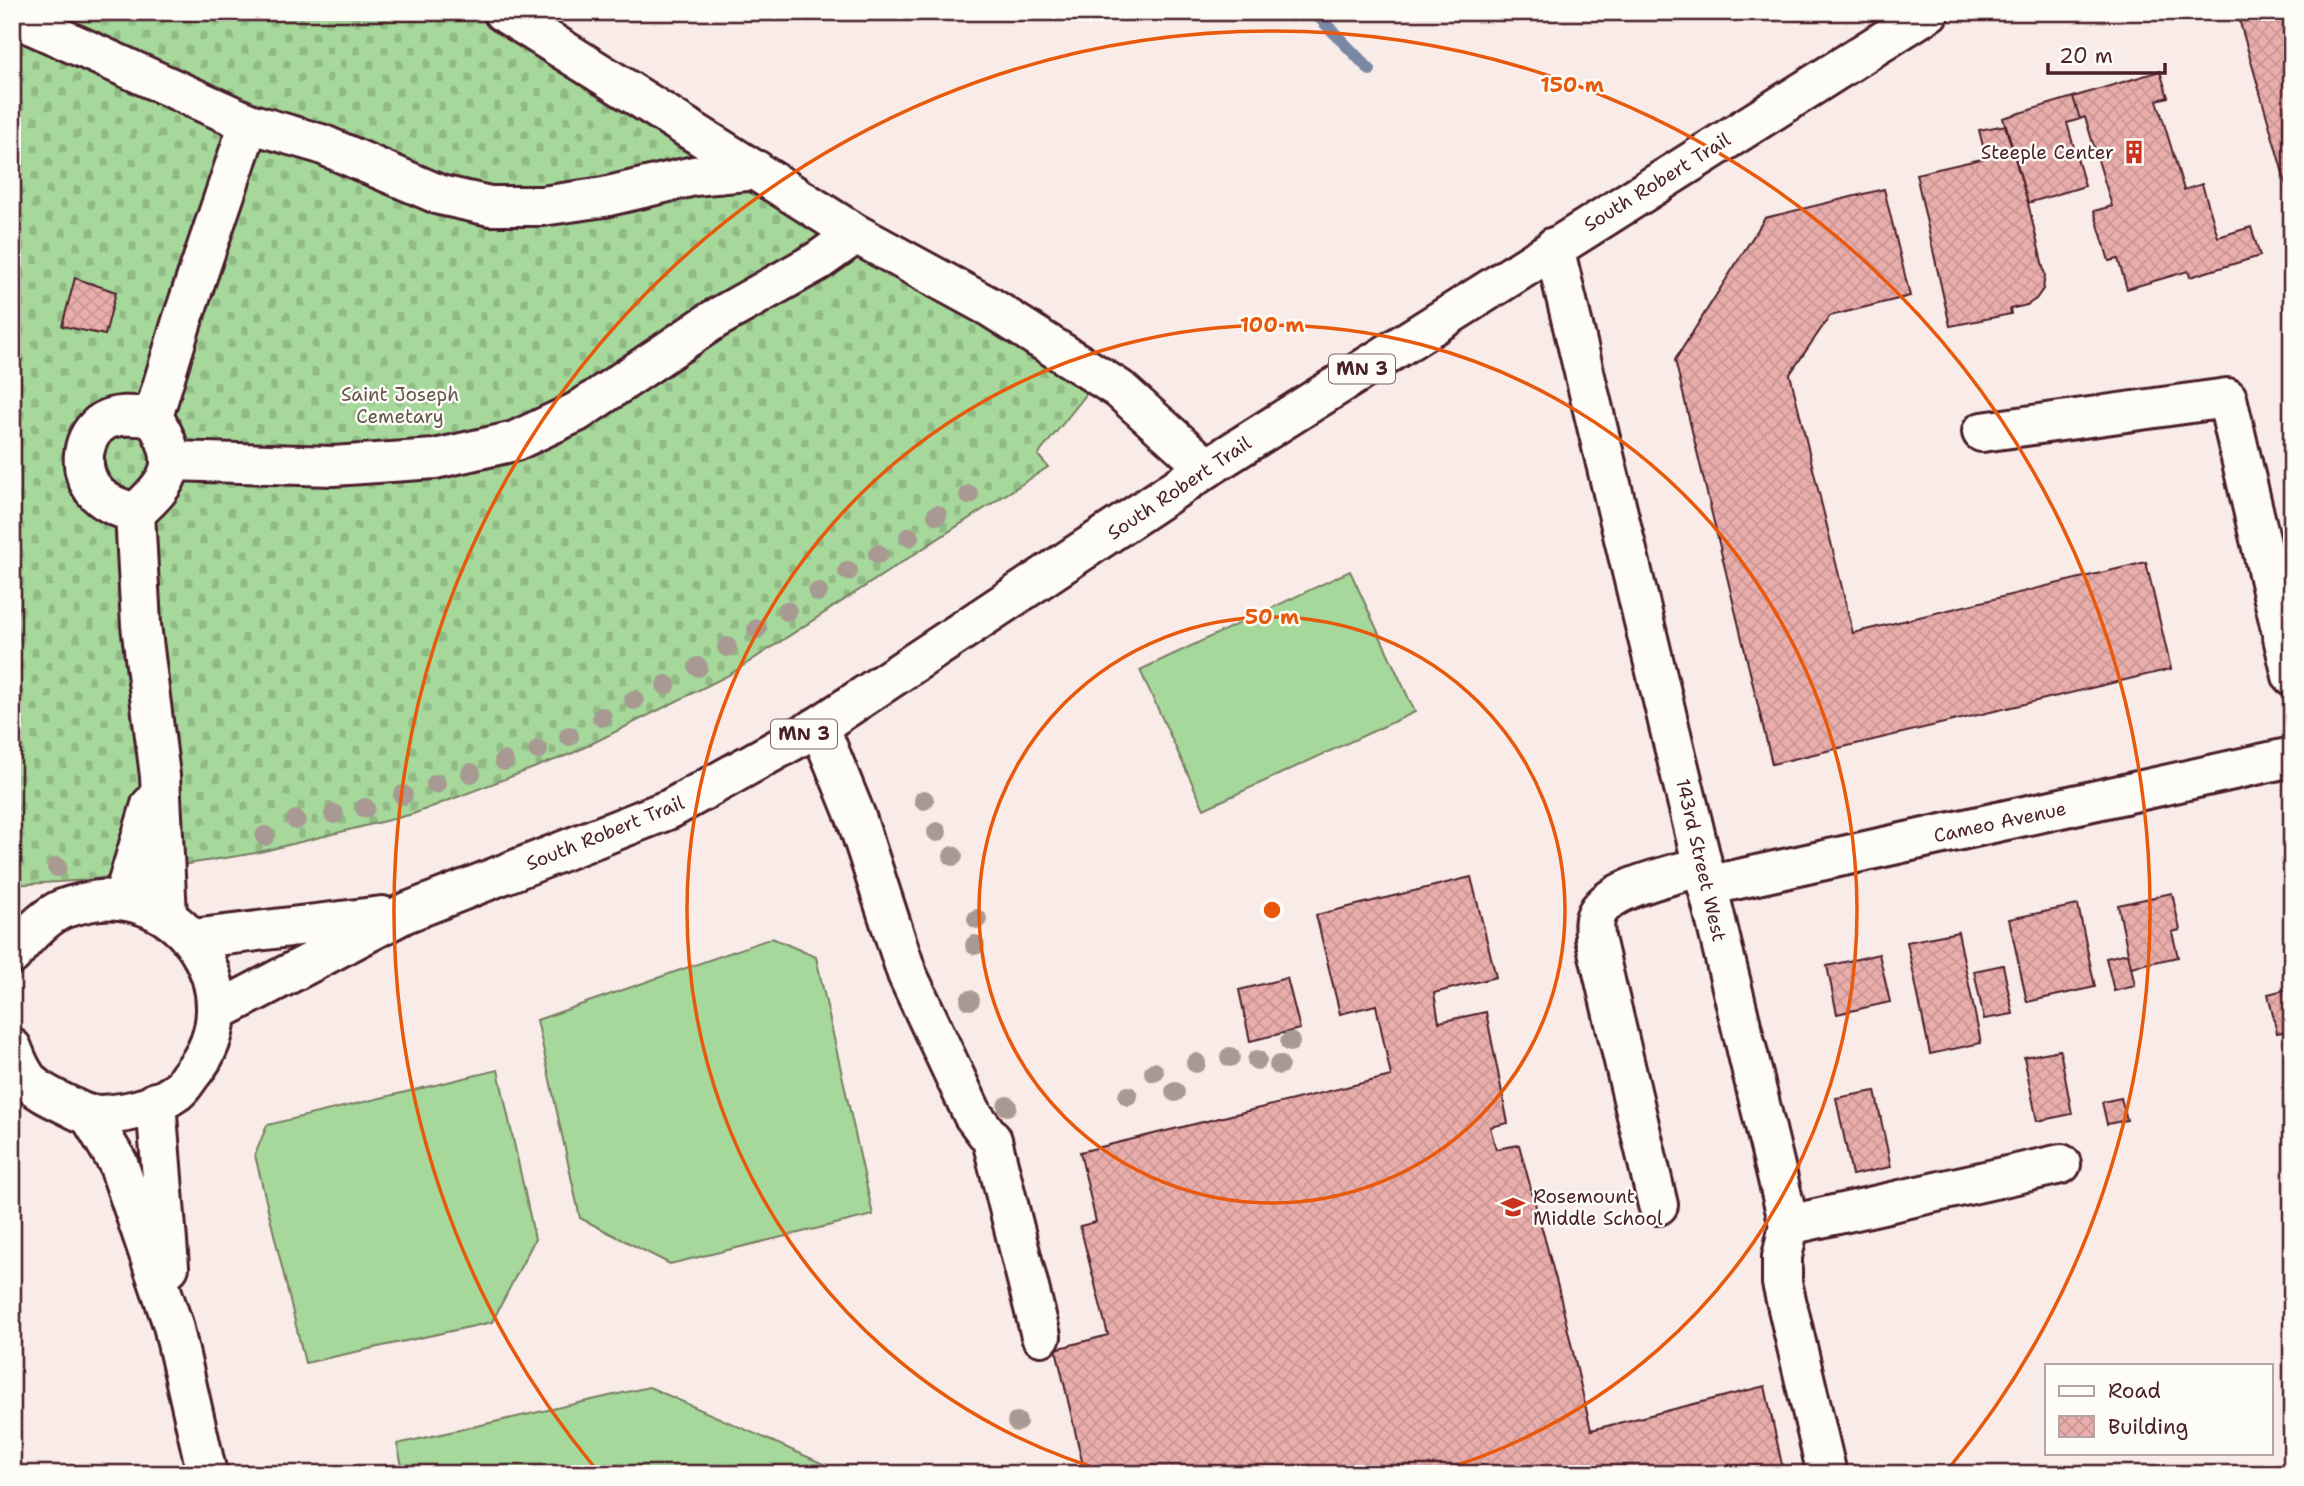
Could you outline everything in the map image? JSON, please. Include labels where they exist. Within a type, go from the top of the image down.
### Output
[{"type":"main road","points":[[503,12],[856,234],[990,307],[1119,389],[1207,468]]},
{"type":"main road","name":"South Robert Trail","points":[[405,914],[670,809],[819,726],[1207,468],[1929,12]]},
{"type":"main road","points":[[12,16],[249,124],[321,144],[440,195],[490,206],[542,206],[604,197],[694,176],[756,170]]},
{"type":"main road","points":[[135,513],[158,492],[172,461],[166,438],[153,417],[249,124]]},
{"type":"main road","points":[[172,461],[333,466],[435,459],[514,441],[577,412],[715,319],[818,261],[856,234]]},
{"type":"main road","name":"143rd Street West","points":[[1554,247],[1789,1225],[1782,1257],[1782,1283],[1827,1474]]},
{"type":"main road","points":[[1982,432],[2227,398],[2292,676]]},
{"type":"main road","points":[[135,513],[112,506],[93,489],[83,466],[84,451],[91,432],[105,420],[127,415],[153,417]]},
{"type":"main road","points":[[135,513],[141,625],[179,927]]},
{"type":"main road","points":[[819,726],[856,817],[906,974],[973,1115],[992,1140],[1041,1336]]},
{"type":"main road","name":"Cameo Avenue","points":[[1658,1205],[1595,938],[1595,917],[1618,893],[2292,757]]},
{"type":"main road","points":[[123,900],[160,776]]},
{"type":"main road","points":[[12,1048],[19,1068],[36,1090],[90,1116],[132,1113],[176,1093],[200,1063],[215,1030],[218,1011],[208,965],[179,927],[123,900],[93,901],[60,909],[35,927],[13,954]]},
{"type":"main road","points":[[179,927],[405,914]]},
{"type":"main road","points":[[218,1011],[405,914]]},
{"type":"main road","points":[[156,1102],[173,1325]]},
{"type":"main road","points":[[90,1116],[118,1163],[173,1325],[207,1474]]},
{"type":"main road","points":[[1789,1225],[2061,1164]]},
{"type":"green space","name":"Saint Joseph Cemetary","points":[[12,12],[503,12],[1100,377],[1038,455],[1048,467],[729,675],[573,753],[413,814],[256,853],[89,880],[12,885]]},
{"type":"green space","points":[[1350,571],[1415,712],[1204,809],[1140,670]]},
{"type":"green space","points":[[772,938],[816,957],[873,1215],[670,1264],[580,1218],[537,1020]]},
{"type":"green space","points":[[498,1070],[535,1239],[492,1322],[305,1363],[255,1155],[267,1125]]},
{"type":"green space","points":[[649,1387],[835,1469],[836,1474],[404,1474],[397,1444]]},
{"type":"building","points":[[2237,12],[2292,12],[2292,205]]},
{"type":"building","name":"Steeple Center","points":[[2160,71],[2168,97],[2157,100],[2184,190],[2202,184],[2218,237],[2251,227],[2260,256],[2190,277],[2188,271],[2127,289],[2118,259],[2109,261],[2094,211],[2112,206],[2085,117],[2080,119],[2073,97]]},
{"type":"building","points":[[2073,97],[2080,119],[2067,123],[2085,186],[2028,203],[2003,118]]},
{"type":"building","points":[[2006,125],[2045,275],[2043,289],[2036,299],[2027,305],[2010,309],[2011,314],[1950,326],[1916,174],[1986,158],[1979,130]]},
{"type":"building","points":[[1884,189],[1910,296],[1830,316],[1790,374],[1853,633],[2146,562],[2171,669],[1772,764],[1675,360],[1765,218]]},
{"type":"building","points":[[75,278],[116,292],[105,335],[62,326]]},
{"type":"building","name":"Rosemount Middle School","points":[[1471,877],[1496,977],[1434,993],[1439,1022],[1486,1012],[1508,1123],[1490,1127],[1496,1149],[1519,1145],[1558,1287],[1591,1430],[1765,1386],[1784,1474],[1085,1474],[1056,1349],[1108,1335],[1080,1226],[1096,1222],[1080,1152],[1391,1076],[1376,1005],[1340,1014],[1316,915]]},
{"type":"building","points":[[2172,893],[2180,930],[2172,932],[2178,957],[2131,967],[2118,905]]},
{"type":"building","points":[[2078,905],[2095,987],[2027,1002],[2009,919]]},
{"type":"building","points":[[1958,932],[1981,1043],[1930,1054],[1907,942]]},
{"type":"building","points":[[2128,953],[2135,986],[2114,991],[2106,958]]},
{"type":"building","points":[[1879,954],[1890,1002],[1837,1014],[1827,966]]},
{"type":"building","points":[[2003,965],[2013,1014],[1984,1019],[1974,971]]},
{"type":"building","points":[[1287,978],[1300,1029],[1250,1041],[1239,990]]},
{"type":"building","points":[[2292,988],[2292,1049],[2288,1031],[2277,1033],[2268,994]]},
{"type":"building","points":[[2060,1050],[2072,1114],[2037,1121],[2024,1057]]},
{"type":"building","points":[[1875,1091],[1891,1167],[1852,1175],[1836,1098]]},
{"type":"building","points":[[2121,1098],[2127,1120],[2107,1124],[2102,1102]]},
{"type":"waterway","points":[[1314,12],[1370,70]]},
{"type":"place","name":"Steeple Center","points":[[2134,152]]},
{"type":"place","name":"Rosemount Middle School","points":[[1513,1207]]}]
